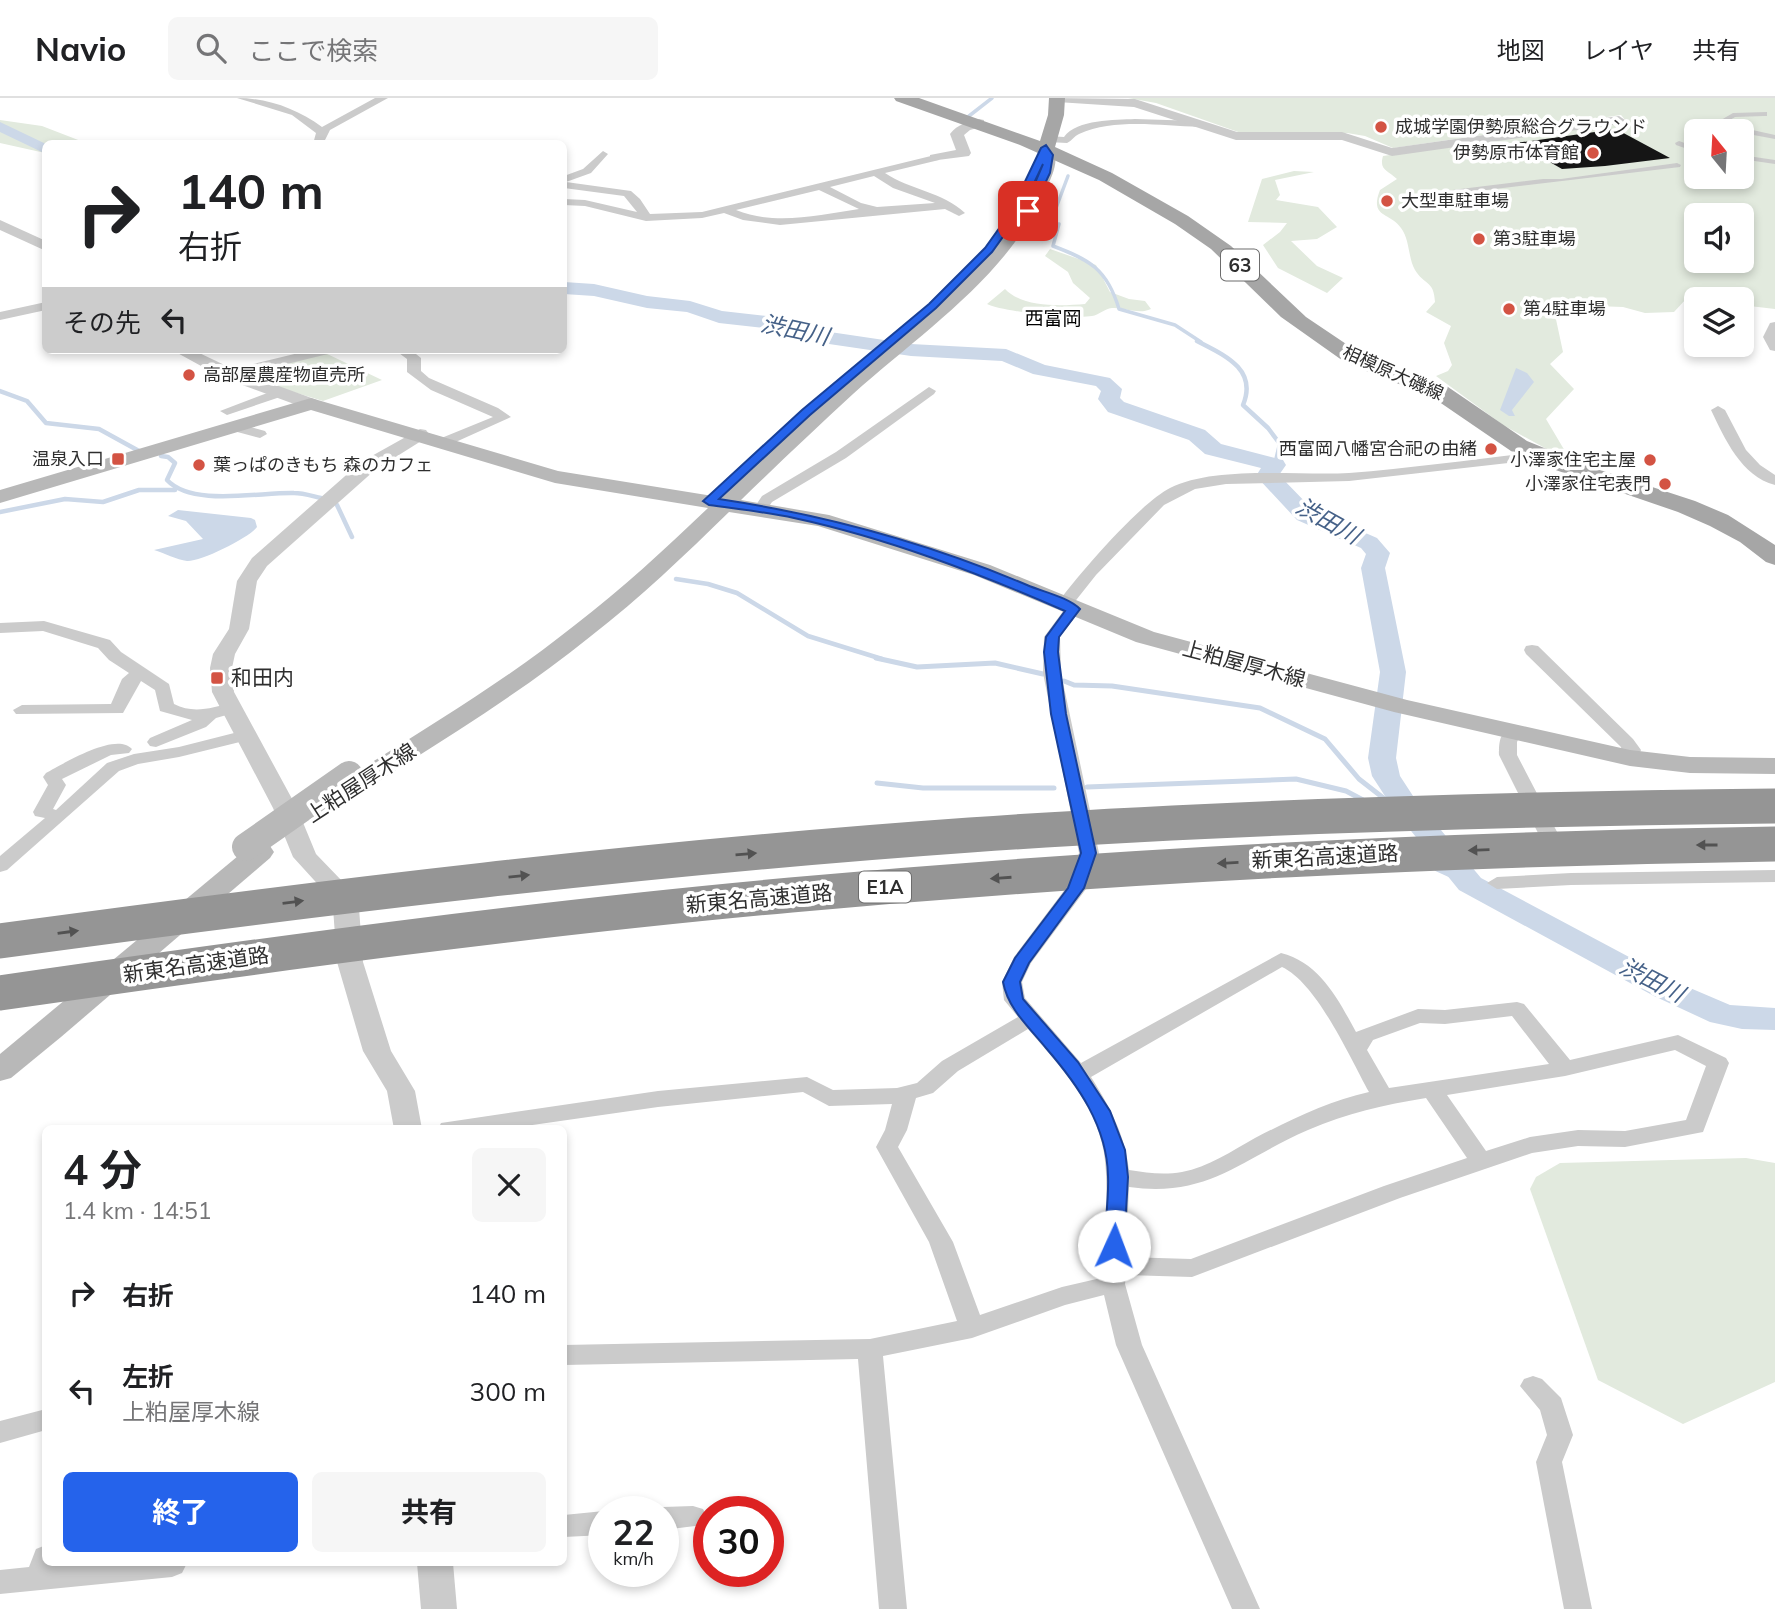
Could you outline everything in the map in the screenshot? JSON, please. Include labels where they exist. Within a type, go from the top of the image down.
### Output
[{"type":"highway","name":"新東名高速道路","points":[[0,941],[405,888],[783,850],[970,835],[1349,815],[1775,806]]},
{"type":"highway","name":"新東名高速道路","points":[[0,993],[461,930],[882,887],[1100,870],[1454,851],[1775,844]]},
{"type":"main road","points":[[902,98],[999,130],[1048,139],[1058,98]]},
{"type":"main road","name":"相模原大磯線","points":[[1048,139],[1221,247],[1277,303],[1341,351],[1363,363],[1445,395],[1489,428],[1539,456],[1713,518],[1743,533],[1775,557]]},
{"type":"main road","name":"上粕屋厚木線","points":[[898,339],[944,308],[999,252],[1028,211],[1045,173],[1049,155],[1048,139]]},
{"type":"main road","name":"上粕屋厚木線","points":[[0,1046],[253,849],[355,778],[526,675],[650,576],[718,502],[798,433],[989,250],[1015,213],[1048,139]]},
{"type":"main road","points":[[1045,173],[1055,167],[1068,165],[1095,170]]},
{"type":"main road","points":[[0,497],[231,419],[311,404]]},
{"type":"main road","name":"上粕屋厚木線","points":[[311,404],[420,434],[555,477],[761,508],[821,520],[982,570],[1145,637],[1404,707],[1630,758],[1690,765],[1775,766]]},
{"type":"main road","name":"上粕屋厚木線","points":[[0,1070],[50,1030],[253,849]]},
{"type":"street","points":[[242,98],[296,113],[322,132]]},
{"type":"street","points":[[319,140],[322,132],[383,98]]},
{"type":"street","points":[[1058,98],[1135,103],[1242,137],[1348,137],[1392,152],[1619,120]]},
{"type":"street","points":[[1764,114],[1733,115],[1725,120],[1746,131],[1775,136]]},
{"type":"street","points":[[1048,139],[1068,140],[1075,128],[1158,122],[1199,124]]},
{"type":"street","points":[[567,202],[585,203],[646,218],[726,211],[934,158],[961,156],[965,150],[957,134],[965,127],[979,123]]},
{"type":"street","points":[[1679,143],[1684,145]]},
{"type":"street","points":[[567,177],[587,171],[603,155]]},
{"type":"street","points":[[1754,159],[1775,162]]},
{"type":"street","points":[[1436,194],[1676,165]]},
{"type":"street","points":[[877,173],[897,186],[947,205],[959,213]]},
{"type":"street","points":[[567,185],[627,193],[636,201],[646,218]]},
{"type":"street","points":[[822,187],[857,205],[877,211]]},
{"type":"street","points":[[726,211],[738,217],[767,222],[947,205]]},
{"type":"street","points":[[0,224],[42,245]]},
{"type":"street","points":[[0,316],[42,307]]},
{"type":"street","points":[[1775,326],[1769,337],[1775,347]]},
{"type":"street","points":[[188,354],[229,374],[311,404]]},
{"type":"street","points":[[229,374],[311,354]]},
{"type":"street","points":[[408,354],[414,358],[414,373],[421,379],[447,396],[488,407],[503,417],[444,442]]},
{"type":"street","points":[[761,508],[767,499],[841,455],[929,391]]},
{"type":"street","points":[[231,419],[278,393]]},
{"type":"street","points":[[1718,410],[1734,444],[1748,464],[1775,481]]},
{"type":"street","points":[[231,419],[260,434]]},
{"type":"street","points":[[407,1125],[401,1091],[377,1051],[350,962],[346,908],[334,887],[305,857],[285,808],[223,692],[221,668],[224,654],[239,629],[247,581],[268,552],[327,505],[369,466],[420,434]]},
{"type":"street","points":[[1246,1609],[1129,1345],[1113,1275],[1118,1177],[1115,1150],[1101,1111],[1078,1075],[1015,1000],[1012,982],[1021,962],[1076,888],[1088,853],[1059,714],[1051,652],[1052,637],[1090,572],[1159,502],[1192,485],[1252,478],[1359,476],[1539,456]]},
{"type":"street","points":[[0,628],[33,625],[65,631],[104,644],[115,656],[163,688],[166,707],[170,710],[192,716],[209,715],[231,708]]},
{"type":"street","points":[[1532,650],[1627,743],[1632,750],[1630,758]]},
{"type":"street","points":[[22,710],[117,709],[131,679],[142,673]]},
{"type":"street","points":[[156,742],[200,723],[209,715]]},
{"type":"street","points":[[1512,733],[1508,742],[1508,755],[1571,879]]},
{"type":"street","points":[[0,866],[60,816],[105,773],[124,761],[179,752],[246,735]]},
{"type":"street","points":[[60,816],[42,811],[57,785],[52,777],[107,750],[123,749]]},
{"type":"street","points":[[1497,883],[1571,879],[1775,876]]},
{"type":"street","points":[[1078,1075],[1281,959],[1295,963],[1313,981],[1383,1097]]},
{"type":"street","points":[[1356,1050],[1365,1035],[1418,1016],[1445,1017],[1517,1009],[1565,1069]]},
{"type":"street","points":[[477,1125],[658,1099],[807,1084],[829,1098],[905,1094],[925,1088],[950,1066],[1031,1018]]},
{"type":"street","points":[[567,1355],[870,1349],[972,1328],[1113,1275],[1192,1268],[1392,1192],[1482,1163],[1530,1144],[1578,1138],[1625,1139],[1695,1126],[1718,1063],[1678,1042],[1565,1069],[1383,1097],[1323,1114],[1209,1173],[1182,1180],[1153,1182],[1118,1177]]},
{"type":"street","points":[[1432,1090],[1482,1163]]},
{"type":"street","points":[[905,1094],[902,1115],[887,1147],[941,1242],[972,1328]]},
{"type":"street","points":[[870,1349],[893,1609]]},
{"type":"street","points":[[1533,1386],[1552,1405],[1560,1435],[1549,1462],[1578,1609]]},
{"type":"street","points":[[0,1432],[42,1420]]},
{"type":"street","points":[[679,1518],[693,1517]]},
{"type":"street","points":[[567,1526],[588,1524]]},
{"type":"street","points":[[0,1583],[42,1567],[107,1566]]},
{"type":"street","points":[[435,1566],[439,1609]]},
{"type":"shaded area","points":[[1128,98],[1775,98],[1775,309],[1754,307],[1754,287],[1684,287],[1684,301],[1674,312],[1645,313],[1623,307],[1567,305],[1554,310],[1563,352],[1550,364],[1574,389],[1546,419],[1572,463],[1503,425],[1436,376],[1448,371],[1452,365],[1444,343],[1451,326],[1426,312],[1435,302],[1433,290],[1415,270],[1401,228],[1382,214],[1377,206],[1380,190],[1397,179],[1385,169],[1382,161],[1383,156],[1626,121],[1621,115],[1393,148],[1365,136],[1347,133],[1241,133],[1156,103]]},
{"type":"shaded area","points":[[0,120],[42,126],[78,140],[42,140],[42,152],[0,143]]},
{"type":"shaded area","points":[[1294,171],[1314,172],[1275,180],[1280,195],[1276,200],[1318,207],[1337,227],[1317,239],[1291,241],[1317,266],[1343,278],[1327,293],[1278,268],[1263,245],[1287,223],[1248,222],[1262,179]]},
{"type":"shaded area","points":[[1050,249],[1096,265],[1110,292],[1145,301],[1151,309],[1141,311],[1112,308],[1092,316],[1070,317],[1023,312],[987,304],[1005,289],[1032,303],[1085,304],[1090,298],[1073,283],[1068,272],[1045,256]]},
{"type":"shaded area","points":[[315,354],[327,354],[382,380],[323,401],[274,386],[300,373],[283,362]]},
{"type":"shaded area","points":[[1746,1158],[1775,1163],[1775,1382],[1683,1424],[1598,1380],[1530,1189],[1536,1177],[1560,1163]]},
{"type":"water","points":[[1516,368],[1527,373],[1534,382],[1512,410],[1515,416],[1509,416],[1500,410]]},
{"type":"water","points":[[178,510],[251,518],[255,520],[257,527],[245,537],[213,554],[187,561],[154,550],[203,539],[186,521],[168,516]]},
{"type":"building","name":"伊勢原市体育館","points":[[1616,129],[1670,158],[1562,169],[1509,144]]},
{"type":"waterway","points":[[969,116],[992,98]]},
{"type":"waterway","name":"渋田川","points":[[0,127],[42,147]]},
{"type":"waterway","points":[[1053,216],[1068,176]]},
{"type":"waterway","points":[[1059,224],[1053,246],[1077,256],[1103,275],[1119,309],[1175,325],[1201,342]]},
{"type":"waterway","name":"渋田川","points":[[567,288],[594,290],[647,302],[690,307],[719,317],[775,323],[829,338],[911,350],[1006,355],[1040,370],[1103,382],[1112,389],[1109,399],[1116,407],[1197,435],[1213,449],[1275,465],[1267,476],[1305,515],[1369,543],[1378,553],[1373,568],[1393,672],[1382,758],[1386,776],[1404,804],[1470,884],[1665,989],[1722,1014],[1742,1018],[1775,1019]]},
{"type":"waterway","points":[[1197,341],[1227,358],[1242,373],[1246,382],[1243,405],[1268,428],[1280,444],[1275,465]]},
{"type":"waterway","points":[[0,391],[27,401],[46,423],[99,429],[139,451]]},
{"type":"waterway","points":[[161,456],[168,457],[175,463],[167,480],[178,488],[193,493],[209,496],[294,493],[321,498]]},
{"type":"waterway","points":[[0,512],[65,499],[103,502],[139,490],[175,490]]},
{"type":"waterway","points":[[337,505],[352,537]]},
{"type":"waterway","points":[[676,579],[708,584],[737,593],[808,636],[882,659]]},
{"type":"waterway","points":[[876,658],[917,667],[995,663],[1043,674]]},
{"type":"waterway","points":[[1064,681],[1074,685],[1112,686],[1260,708],[1325,739],[1359,779],[1386,800]]},
{"type":"waterway","points":[[1087,787],[1296,779],[1346,791],[1363,800]]},
{"type":"waterway","points":[[877,783],[923,788],[1054,788]]},
{"type":"waterway","points":[[1437,869],[1470,884]]},
{"type":"place","name":"成城学園伊勢原総合グラウンド","points":[[1381,127]]},
{"type":"place","name":"伊勢原市体育館","points":[[1593,153]]},
{"type":"place","name":"大型車駐車場","points":[[1387,201]]},
{"type":"place","name":"第3駐車場","points":[[1479,239]]},
{"type":"place","name":"第4駐車場","points":[[1509,309]]},
{"type":"place","name":"高部屋農産物直売所","points":[[189,375]]},
{"type":"place","name":"西富岡八幡宮合祀の由緒","points":[[1491,449]]},
{"type":"place","name":"温泉入口","points":[[118,459]]},
{"type":"place","name":"小澤家住宅主屋","points":[[1650,460]]},
{"type":"place","name":"葉っぱのきもち 森のカフェ","points":[[199,465]]},
{"type":"place","name":"小澤家住宅表門","points":[[1665,484]]},
{"type":"place","name":"和田内","points":[[217,678]]},
{"type":"district","name":"西富岡","points":[[1053,318]]},
{"type":"route","points":[[1028,211],[1045,173],[1049,155],[1046,148],[1015,213],[989,250],[960,281],[806,412],[709,501],[792,514],[854,529],[982,570],[1073,609],[1052,637],[1052,673],[1065,747],[1079,800],[1088,853],[1086,867],[1076,888],[1021,962],[1012,982],[1015,1000],[1072,1066],[1101,1111],[1115,1150],[1118,1177],[1114,1246]]}]
